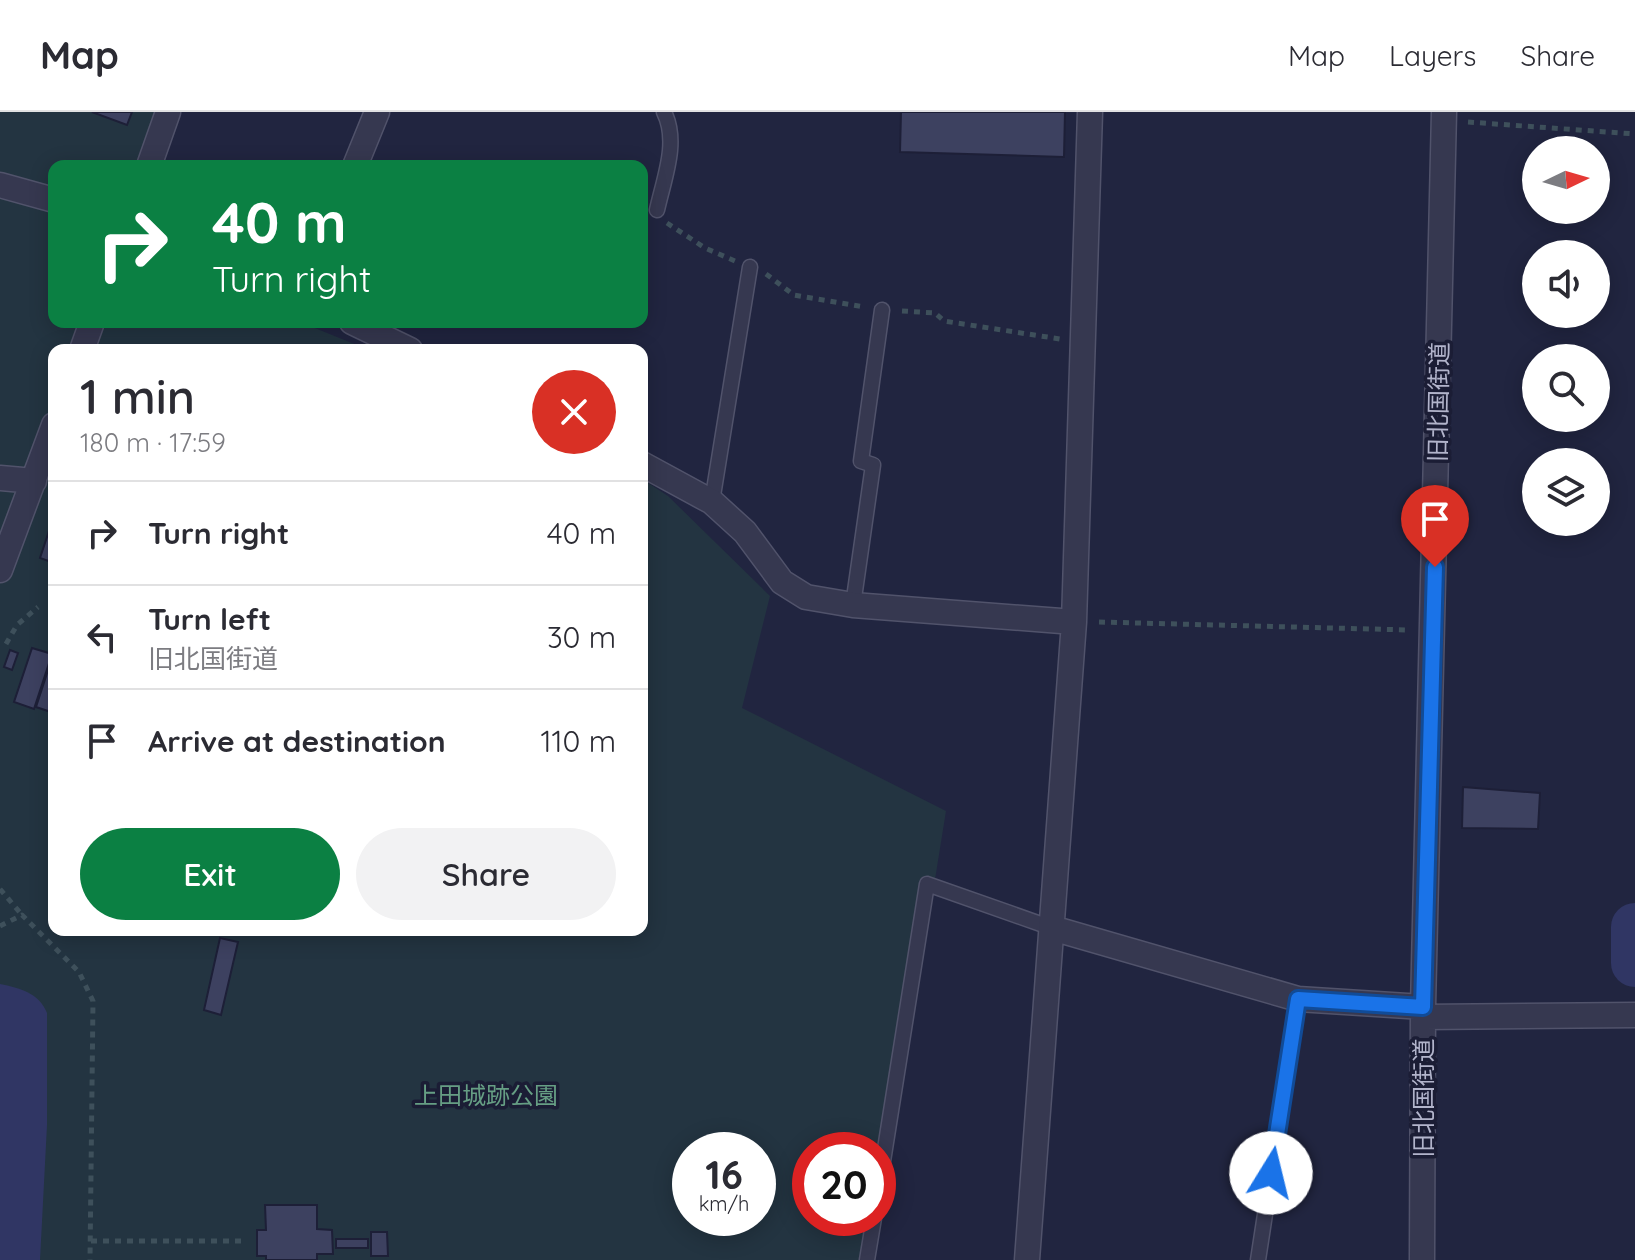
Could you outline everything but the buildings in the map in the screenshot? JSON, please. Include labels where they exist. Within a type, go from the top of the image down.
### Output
[{"type":"street","points":[[151,160],[168,112]]},
{"type":"street","points":[[357,160],[377,112]]},
{"type":"street","points":[[1027,1260],[1074,622],[1090,112]]},
{"type":"street","name":"旧北国街道","points":[[1422,1260],[1423,1012],[1443,116]]},
{"type":"street","points":[[0,185],[48,198]]},
{"type":"street","points":[[364,328],[398,344]]},
{"type":"street","points":[[0,570],[48,442]]},
{"type":"street","points":[[648,467],[712,502],[745,532],[782,582],[806,597],[853,605],[1074,622]]},
{"type":"street","points":[[0,478],[34,481]]},
{"type":"street","points":[[1052,928],[1298,999],[1423,1012],[1635,1015]]},
{"type":"lane","points":[[657,210],[671,147],[672,128],[664,112]]},
{"type":"lane","points":[[712,502],[750,267]]},
{"type":"lane","points":[[853,605],[873,465],[861,461],[882,310]]},
{"type":"lane","points":[[888,1132],[927,884],[1052,928]]},
{"type":"lane","points":[[1258,1260],[1298,999]]},
{"type":"lane","points":[[867,1260],[871,1236]]},
{"type":"path","points":[[1443,116],[1635,134]]},
{"type":"path","points":[[657,210],[661,219],[705,248],[766,274],[794,295],[882,310],[935,313],[944,321],[1081,342]]},
{"type":"path","points":[[6,644],[17,625],[38,607]]},
{"type":"path","points":[[1074,622],[1433,631]]},
{"type":"path","points":[[0,889],[79,972],[93,1001],[90,1260]]},
{"type":"path","points":[[0,926],[22,915]]},
{"type":"path","points":[[91,1241],[246,1241]]},
{"type":"green space","name":"上田城跡公園","points":[[0,112],[160,112],[141,160],[48,160],[48,328],[315,328],[354,344],[48,344],[48,936],[648,936],[648,483],[668,496],[770,596],[742,708],[946,811],[895,1132],[792,1132],[792,1236],[878,1236],[874,1260],[0,1260]]},
{"type":"water","points":[[0,984],[34,996],[47,1013],[47,1125],[40,1260],[0,1260]]},
{"type":"waterway","points":[[1635,927],[1635,963]]},
{"type":"route","points":[[1271,1173],[1298,999],[1423,1007],[1435,567]]}]
